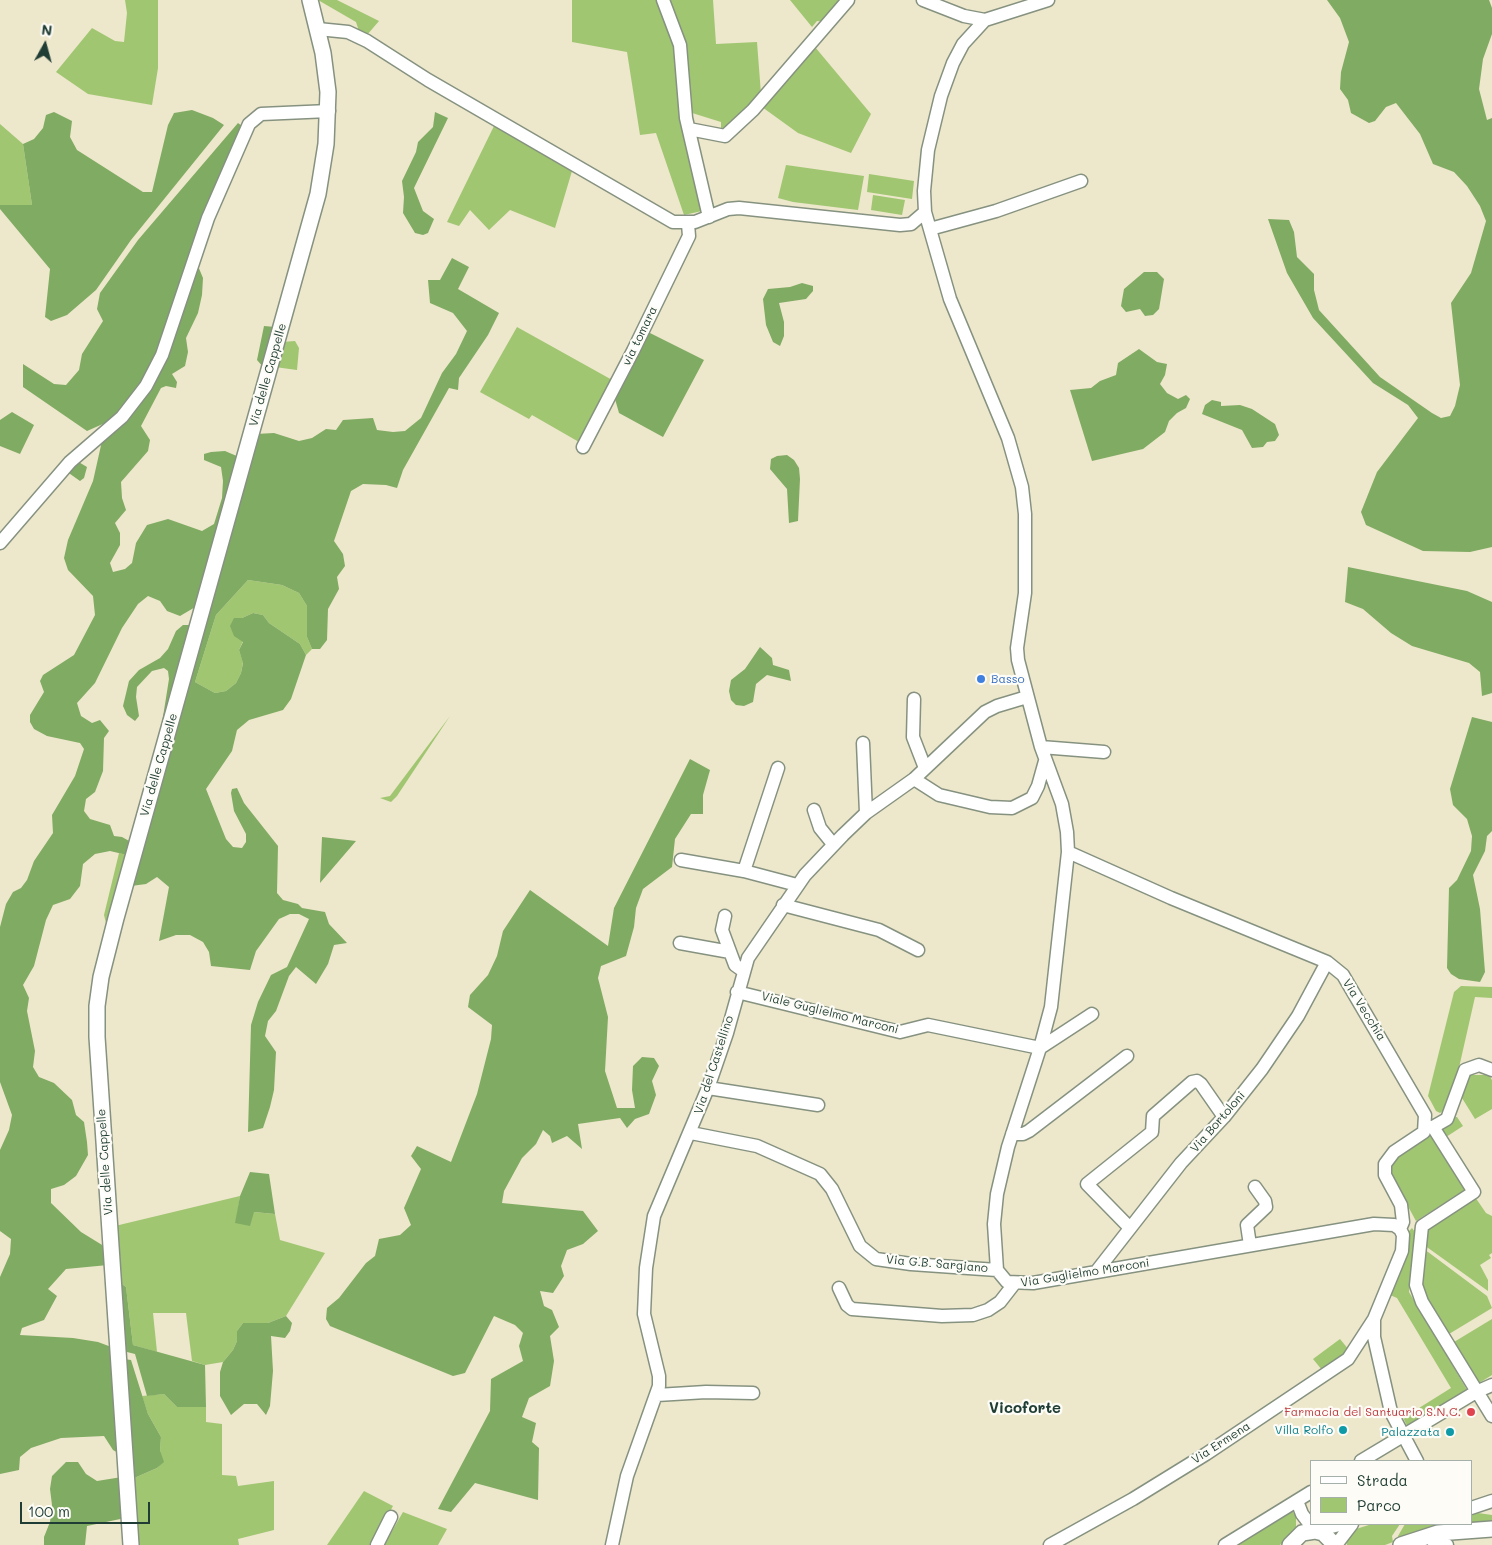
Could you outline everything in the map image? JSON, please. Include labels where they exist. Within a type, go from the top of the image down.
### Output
[{"type":"main road","name":"Via delle Cappelle","points":[[131,1545],[97,1037],[100,986],[123,894],[313,214],[326,144],[328,111],[326,75],[318,29],[310,0]]},
{"type":"main road","points":[[1401,1545],[1438,1533],[1492,1529]]},
{"type":"main road","points":[[1292,1542],[1302,1533],[1316,1531],[1328,1536],[1336,1545]]},
{"type":"street","points":[[663,0],[680,45],[685,110],[709,217]]},
{"type":"street","points":[[689,129],[725,136],[753,110],[848,0]]},
{"type":"street","points":[[923,0],[964,16],[985,20],[1045,1]]},
{"type":"street","points":[[985,20],[963,44],[946,78],[928,150],[924,212],[950,299],[1008,438],[1022,487],[1025,514],[1024,599],[1017,648],[1026,695],[1045,761],[1065,814],[1068,852],[1054,989],[1040,1048],[1002,1170],[995,1209],[997,1270]]},
{"type":"street","points":[[318,29],[348,32],[367,41],[428,80],[673,222],[688,224],[728,209],[739,208],[900,225],[911,224],[924,212]]},
{"type":"street","points":[[0,543],[70,462],[122,417],[146,386],[162,355],[208,218],[249,124],[261,114],[328,111]]},
{"type":"street","points":[[930,228],[996,211],[1081,181]]},
{"type":"street","name":"via tomara","points":[[583,446],[633,351],[689,236],[688,224]]},
{"type":"street","name":"Via del Castellino","points":[[612,1545],[627,1476],[657,1395],[660,1376],[644,1314],[646,1268],[657,1205],[691,1133],[708,1088],[727,1033],[742,970],[797,885],[833,844],[866,813],[914,779],[985,712],[1026,695]]},
{"type":"street","points":[[914,699],[913,737],[925,768]]},
{"type":"street","points":[[863,743],[866,813]]},
{"type":"street","points":[[1041,747],[1104,752]]},
{"type":"street","points":[[914,779],[939,795],[990,807],[1012,808],[1032,798],[1045,761]]},
{"type":"street","points":[[744,871],[778,768]]},
{"type":"street","points":[[814,810],[820,828],[833,844]]},
{"type":"street","name":"Via Vecchia","points":[[1068,852],[1171,898],[1327,962],[1346,979],[1422,1107],[1429,1127],[1474,1192],[1422,1226],[1412,1224],[1400,1229]]},
{"type":"street","points":[[681,860],[744,871],[797,885]]},
{"type":"street","points":[[783,905],[879,930],[918,950]]},
{"type":"street","points":[[725,916],[722,930],[735,965],[742,970]]},
{"type":"street","points":[[680,943],[730,952]]},
{"type":"street","name":"Via Bortoloni","points":[[1096,1272],[1181,1163],[1224,1117],[1262,1069],[1298,1016],[1327,962]]},
{"type":"street","name":"Viale Guglielmo Marconi","points":[[737,992],[779,1000],[900,1032],[928,1025],[1040,1048]]},
{"type":"street","points":[[1040,1048],[1092,1014]]},
{"type":"street","points":[[1012,1134],[1023,1134],[1029,1131],[1127,1056]]},
{"type":"street","points":[[1416,1460],[1391,1412],[1374,1337],[1374,1320],[1402,1251],[1403,1242],[1400,1229],[1402,1222],[1401,1205],[1386,1175],[1384,1164],[1394,1152],[1421,1135],[1429,1127],[1447,1119],[1466,1070],[1479,1065],[1492,1070]]},
{"type":"street","points":[[1130,1228],[1087,1184],[1152,1132],[1153,1116],[1192,1082],[1198,1081],[1201,1084],[1224,1117]]},
{"type":"street","points":[[708,1088],[818,1105]]},
{"type":"street","name":"Via G.B. Sargiano","points":[[691,1133],[756,1146],[820,1174],[832,1189],[860,1246],[876,1258],[911,1264],[997,1270]]},
{"type":"street","points":[[1250,1245],[1247,1225],[1266,1207],[1265,1201],[1255,1187]]},
{"type":"street","name":"Via Guglielmo Marconi","points":[[997,1270],[1002,1279],[1014,1284],[1096,1272],[1374,1224],[1394,1225],[1400,1229]]},
{"type":"street","points":[[1422,1226],[1416,1280],[1418,1290],[1476,1392],[1492,1416]]},
{"type":"street","points":[[840,1288],[847,1305],[852,1309],[942,1316],[973,1315],[988,1310],[1000,1302],[1014,1284]]},
{"type":"street","name":"Via Ermena","points":[[1050,1545],[1174,1474],[1348,1359],[1374,1320]]},
{"type":"street","points":[[1363,1460],[1476,1392],[1492,1385]]},
{"type":"street","points":[[657,1395],[712,1392],[753,1393]]},
{"type":"street","points":[[1225,1545],[1310,1493]]},
{"type":"street","points":[[1297,1501],[1302,1514],[1310,1524]]},
{"type":"street","points":[[1472,1501],[1491,1501]]},
{"type":"street","points":[[1472,1508],[1491,1501]]},
{"type":"street","points":[[1292,1542],[1299,1531],[1302,1514]]},
{"type":"street","points":[[377,1545],[392,1517]]},
{"type":"street","points":[[1311,1525],[1316,1531],[1339,1525]]},
{"type":"street","points":[[1336,1545],[1351,1525]]},
{"type":"street","points":[[1434,1545],[1447,1545]]},
{"type":"green space","points":[[125,0],[158,0],[158,68],[152,105],[88,94],[56,72],[92,28],[115,41],[124,42],[127,13]]},
{"type":"green space","points":[[318,0],[337,0],[379,21],[367,35],[359,31],[356,22]]},
{"type":"green space","points":[[572,0],[659,0],[674,35],[702,211],[684,215],[656,133],[640,135],[627,52],[572,42]]},
{"type":"green space","points":[[667,0],[713,0],[716,44],[757,42],[761,94],[728,126],[721,129],[721,122],[689,112]]},
{"type":"green space","points":[[790,0],[844,0],[825,22],[817,21],[812,27]]},
{"type":"green space","points":[[1327,0],[1489,0],[1492,8],[1492,34],[1483,59],[1479,89],[1487,120],[1492,118],[1492,547],[1470,552],[1423,551],[1366,525],[1361,512],[1377,472],[1418,418],[1408,405],[1373,383],[1313,318],[1287,273],[1268,219],[1289,220],[1294,232],[1297,257],[1314,274],[1314,290],[1319,310],[1380,377],[1432,413],[1441,418],[1450,416],[1455,406],[1460,385],[1451,303],[1471,273],[1486,221],[1480,206],[1467,186],[1454,172],[1433,164],[1420,134],[1396,103],[1386,107],[1375,121],[1369,123],[1351,113],[1348,100],[1340,89],[1341,72],[1349,42],[1340,18]]},
{"type":"green space","points":[[815,47],[871,114],[851,153],[798,133],[762,107]]},
{"type":"green space","points":[[192,110],[213,118],[224,125],[131,240],[96,290],[67,315],[51,321],[45,317],[50,269],[0,209],[0,205],[32,205],[23,144],[34,139],[43,128],[46,115],[54,112],[72,121],[70,137],[77,150],[143,192],[152,192],[168,125],[174,113]]},
{"type":"green space","points":[[435,112],[448,118],[414,188],[423,211],[434,219],[428,233],[423,235],[415,233],[403,213],[402,181],[416,152],[418,142],[433,127]]},
{"type":"green space","points":[[238,123],[242,126],[154,364],[123,409],[105,423],[87,431],[23,387],[23,364],[54,384],[66,385],[79,370],[82,354],[103,321],[97,309],[100,293],[138,240]]},
{"type":"green space","points":[[0,124],[23,144],[32,205],[0,205]]},
{"type":"green space","points":[[494,126],[572,171],[555,228],[510,210],[489,230],[470,210],[459,226],[447,222]]},
{"type":"green space","points":[[786,165],[864,176],[858,210],[793,202],[778,198]]},
{"type":"green space","points":[[869,174],[914,181],[912,199],[867,192]]},
{"type":"green space","points":[[873,195],[905,200],[902,215],[871,210]]},
{"type":"green space","points":[[452,258],[469,267],[458,289],[499,313],[488,335],[459,378],[458,390],[449,388],[403,470],[397,488],[386,485],[363,484],[351,491],[334,541],[343,554],[345,566],[337,577],[339,589],[328,609],[327,640],[320,649],[312,649],[307,637],[307,606],[299,593],[282,585],[248,580],[216,615],[195,682],[215,693],[226,691],[236,683],[243,663],[239,650],[243,642],[234,636],[230,626],[234,618],[242,618],[253,613],[263,615],[269,623],[300,644],[306,655],[291,699],[283,710],[249,720],[237,730],[232,751],[206,789],[226,839],[233,847],[242,848],[246,842],[246,834],[234,811],[231,793],[232,789],[237,788],[244,803],[278,846],[277,893],[283,900],[298,904],[302,908],[325,912],[329,924],[347,943],[334,945],[328,964],[316,984],[296,967],[289,976],[276,1011],[268,1021],[265,1036],[276,1052],[274,1090],[270,1107],[263,1128],[248,1132],[251,1025],[258,1002],[271,975],[287,967],[309,919],[299,914],[290,914],[279,919],[256,951],[250,970],[211,966],[209,952],[203,942],[190,935],[176,935],[159,941],[169,887],[157,877],[146,884],[131,886],[256,434],[274,433],[299,441],[312,438],[326,429],[336,430],[343,420],[373,418],[377,430],[405,431],[421,418],[442,373],[456,354],[467,331],[453,313],[430,303],[428,280],[440,280]]},
{"type":"green space","points":[[198,266],[203,278],[202,295],[198,313],[186,338],[188,352],[185,366],[172,374],[177,382],[176,388],[166,386],[161,388],[141,426],[150,440],[148,451],[121,482],[122,498],[126,510],[115,523],[120,533],[120,545],[110,563],[113,572],[125,569],[132,563],[136,543],[147,525],[168,519],[202,531],[214,524],[222,498],[223,481],[221,467],[204,460],[204,454],[225,451],[239,457],[197,606],[180,616],[167,611],[160,601],[148,596],[138,604],[122,628],[95,683],[77,703],[81,716],[92,723],[100,720],[109,731],[104,738],[103,771],[95,792],[86,799],[84,811],[90,819],[110,825],[114,836],[122,837],[131,842],[127,855],[110,851],[95,854],[83,864],[80,886],[70,899],[53,905],[46,920],[34,966],[23,985],[29,998],[27,1011],[35,1051],[33,1067],[39,1077],[54,1083],[72,1100],[76,1115],[84,1122],[87,1142],[88,1155],[76,1176],[64,1185],[51,1189],[51,1203],[81,1232],[107,1248],[108,1265],[66,1269],[48,1289],[57,1296],[44,1320],[22,1328],[20,1335],[73,1338],[98,1342],[114,1348],[120,1454],[113,1450],[104,1436],[61,1438],[31,1448],[20,1457],[19,1470],[0,1474],[0,1277],[10,1254],[11,1239],[0,1231],[0,1150],[9,1130],[12,1115],[0,1082],[0,927],[6,904],[13,892],[21,888],[27,880],[34,861],[53,833],[52,815],[75,776],[84,749],[80,743],[47,736],[34,729],[30,722],[30,715],[44,692],[40,681],[43,675],[74,655],[95,615],[93,596],[68,570],[64,558],[68,540],[93,481],[102,441],[135,408]]},
{"type":"green space","points":[[1144,272],[1157,272],[1164,279],[1159,309],[1153,315],[1145,316],[1140,309],[1126,312],[1121,306],[1124,289]]},
{"type":"green space","points":[[802,283],[813,286],[813,291],[806,299],[779,303],[784,322],[784,336],[780,346],[773,342],[766,325],[763,299],[768,289],[790,287]]},
{"type":"green space","points":[[264,326],[275,327],[264,368],[257,360]]},
{"type":"green space","points":[[517,327],[614,381],[579,442],[532,415],[529,419],[480,392]]},
{"type":"green space","points":[[648,332],[704,360],[663,437],[619,413],[615,399]]},
{"type":"green space","points":[[295,341],[299,348],[297,370],[275,367],[282,342]]},
{"type":"green space","points":[[1139,349],[1157,362],[1167,364],[1165,375],[1160,384],[1167,393],[1178,399],[1186,395],[1190,399],[1186,408],[1169,421],[1165,432],[1143,449],[1092,461],[1070,390],[1091,388],[1100,381],[1116,375],[1118,363]]},
{"type":"green space","points":[[1212,400],[1221,402],[1221,406],[1240,405],[1252,409],[1275,424],[1279,435],[1275,441],[1267,442],[1263,447],[1252,448],[1242,430],[1202,414],[1205,405]]},
{"type":"green space","points":[[12,412],[34,425],[20,454],[0,446],[0,420]]},
{"type":"green space","points":[[787,455],[794,460],[799,468],[800,479],[798,521],[789,523],[787,489],[770,469],[771,459]]},
{"type":"green space","points":[[77,461],[87,467],[84,478],[80,481],[66,471]]},
{"type":"green space","points":[[1348,567],[1467,591],[1492,602],[1492,693],[1482,696],[1480,672],[1469,663],[1412,646],[1391,633],[1363,609],[1345,602]]},
{"type":"green space","points":[[248,580],[282,585],[299,593],[307,606],[307,637],[312,649],[306,655],[300,644],[269,623],[263,615],[253,613],[242,618],[243,641],[239,650],[243,662],[241,673],[236,683],[226,691],[215,693],[195,682],[216,615]]},
{"type":"green space","points":[[183,625],[192,625],[163,728],[162,723],[169,679],[168,671],[164,668],[152,671],[137,687],[136,697],[139,716],[135,721],[127,715],[123,706],[129,681],[139,670],[160,658],[168,649],[176,631]]},
{"type":"green space","points":[[760,647],[772,658],[773,665],[789,670],[791,681],[767,675],[756,684],[753,702],[744,706],[736,705],[731,700],[729,691],[731,680],[745,669]]},
{"type":"green space","points":[[450,716],[397,796],[391,802],[380,798],[390,796]]},
{"type":"green space","points":[[1472,717],[1492,722],[1492,831],[1487,836],[1485,851],[1473,875],[1480,909],[1485,972],[1480,982],[1459,979],[1451,974],[1447,968],[1449,888],[1457,880],[1471,851],[1472,836],[1467,819],[1453,805],[1450,789]]},
{"type":"green space","points":[[690,759],[710,770],[703,795],[703,814],[691,814],[675,839],[672,867],[643,889],[636,908],[634,927],[626,956],[601,966],[598,978],[608,1017],[605,1071],[617,1108],[635,1108],[632,1090],[633,1066],[642,1057],[654,1058],[659,1066],[652,1081],[656,1095],[649,1114],[635,1119],[627,1128],[620,1118],[578,1124],[582,1149],[567,1136],[552,1143],[550,1136],[543,1130],[536,1144],[522,1158],[504,1191],[502,1203],[583,1211],[598,1231],[583,1244],[567,1250],[561,1266],[564,1276],[553,1293],[540,1291],[544,1306],[552,1310],[559,1327],[550,1336],[554,1361],[550,1386],[529,1398],[522,1417],[536,1423],[532,1442],[539,1448],[538,1500],[475,1483],[451,1512],[438,1509],[490,1411],[491,1379],[523,1361],[519,1346],[523,1333],[515,1325],[494,1316],[465,1373],[453,1376],[330,1326],[326,1319],[327,1308],[339,1298],[366,1263],[375,1256],[379,1239],[400,1235],[411,1225],[404,1208],[421,1169],[411,1156],[417,1146],[451,1162],[477,1094],[491,1039],[492,1025],[468,1007],[470,995],[488,975],[497,956],[503,931],[530,890],[608,946],[614,908]]},
{"type":"green space","points":[[322,837],[356,841],[320,883]]},
{"type":"green space","points":[[119,853],[127,855],[107,927],[104,915]]},
{"type":"green space","points":[[1461,986],[1492,987],[1492,998],[1475,997],[1458,1072],[1444,1110],[1440,1113],[1436,1111],[1428,1096],[1454,992]]},
{"type":"green space","points":[[1468,1075],[1489,1075],[1492,1080],[1492,1109],[1475,1119],[1462,1098]]},
{"type":"green space","points":[[1453,1117],[1457,1117],[1463,1126],[1446,1137],[1440,1128]]},
{"type":"green space","points":[[1431,1133],[1466,1189],[1416,1221],[1391,1175],[1391,1167],[1401,1154]]},
{"type":"green space","points":[[250,1172],[269,1174],[275,1214],[254,1212],[250,1226],[235,1223],[240,1196]]},
{"type":"green space","points":[[240,1196],[236,1223],[254,1212],[275,1214],[280,1240],[325,1253],[286,1316],[268,1323],[243,1323],[237,1331],[237,1341],[233,1350],[223,1362],[205,1365],[192,1361],[186,1313],[153,1313],[157,1352],[133,1345],[126,1287],[119,1282],[115,1226]]},
{"type":"green space","points":[[1475,1197],[1486,1213],[1492,1216],[1492,1253],[1489,1255],[1491,1258],[1480,1265],[1488,1280],[1488,1291],[1424,1245],[1425,1229]]},
{"type":"green space","points":[[1412,1228],[1415,1232],[1409,1292],[1467,1390],[1407,1426],[1401,1413],[1408,1409],[1411,1413],[1451,1388],[1397,1298],[1390,1295],[1408,1251],[1409,1231]]},
{"type":"green space","points":[[1424,1249],[1487,1296],[1492,1308],[1449,1334],[1421,1287]]},
{"type":"green space","points":[[119,1282],[126,1287],[133,1345],[205,1365],[206,1407],[177,1407],[164,1394],[147,1396],[135,1354],[123,1351]]},
{"type":"green space","points":[[286,1316],[292,1323],[290,1331],[285,1338],[271,1336],[273,1371],[270,1406],[266,1415],[257,1404],[244,1404],[231,1415],[220,1396],[220,1372],[223,1362],[233,1350],[237,1341],[237,1331],[243,1323],[268,1323]]},
{"type":"green space","points":[[1492,1319],[1492,1375],[1479,1383],[1454,1342]]},
{"type":"green space","points":[[1340,1339],[1349,1350],[1322,1370],[1313,1359]]},
{"type":"green space","points":[[124,1359],[131,1360],[148,1414],[161,1437],[160,1450],[164,1462],[157,1468],[132,1479]]},
{"type":"green space","points":[[164,1394],[177,1407],[206,1407],[206,1422],[222,1424],[222,1475],[236,1476],[238,1486],[274,1481],[274,1530],[238,1539],[239,1545],[136,1545],[132,1479],[157,1468],[163,1462],[160,1450],[161,1437],[148,1414],[142,1396]]},
{"type":"green space","points":[[66,1462],[78,1462],[86,1474],[97,1481],[122,1477],[125,1518],[87,1526],[85,1545],[44,1545],[44,1537],[50,1522],[52,1505],[50,1489],[52,1476]]},
{"type":"green space","points":[[364,1491],[393,1506],[371,1545],[327,1545]]},
{"type":"green space","points":[[1292,1511],[1296,1516],[1296,1527],[1280,1545],[1235,1545]]},
{"type":"green space","points":[[403,1512],[447,1529],[438,1545],[384,1545]]},
{"type":"green space","points":[[1472,1514],[1492,1515],[1492,1522],[1472,1524]]},
{"type":"green space","points":[[1369,1525],[1399,1525],[1392,1536],[1393,1542],[1385,1545],[1347,1545],[1346,1541],[1353,1530]]},
{"type":"green space","points":[[1404,1525],[1461,1525],[1427,1529],[1398,1540],[1398,1536]]},
{"type":"place","name":"Basso","points":[[981,679]]},
{"type":"place","name":"Farmacia del Santuario S.N.C.","points":[[1471,1412]]},
{"type":"place","name":"Villa Rolfo","points":[[1343,1430]]},
{"type":"place","name":"Palazzata","points":[[1450,1432]]},
{"type":"district","name":"Vicoforte","points":[[1025,1408]]}]
